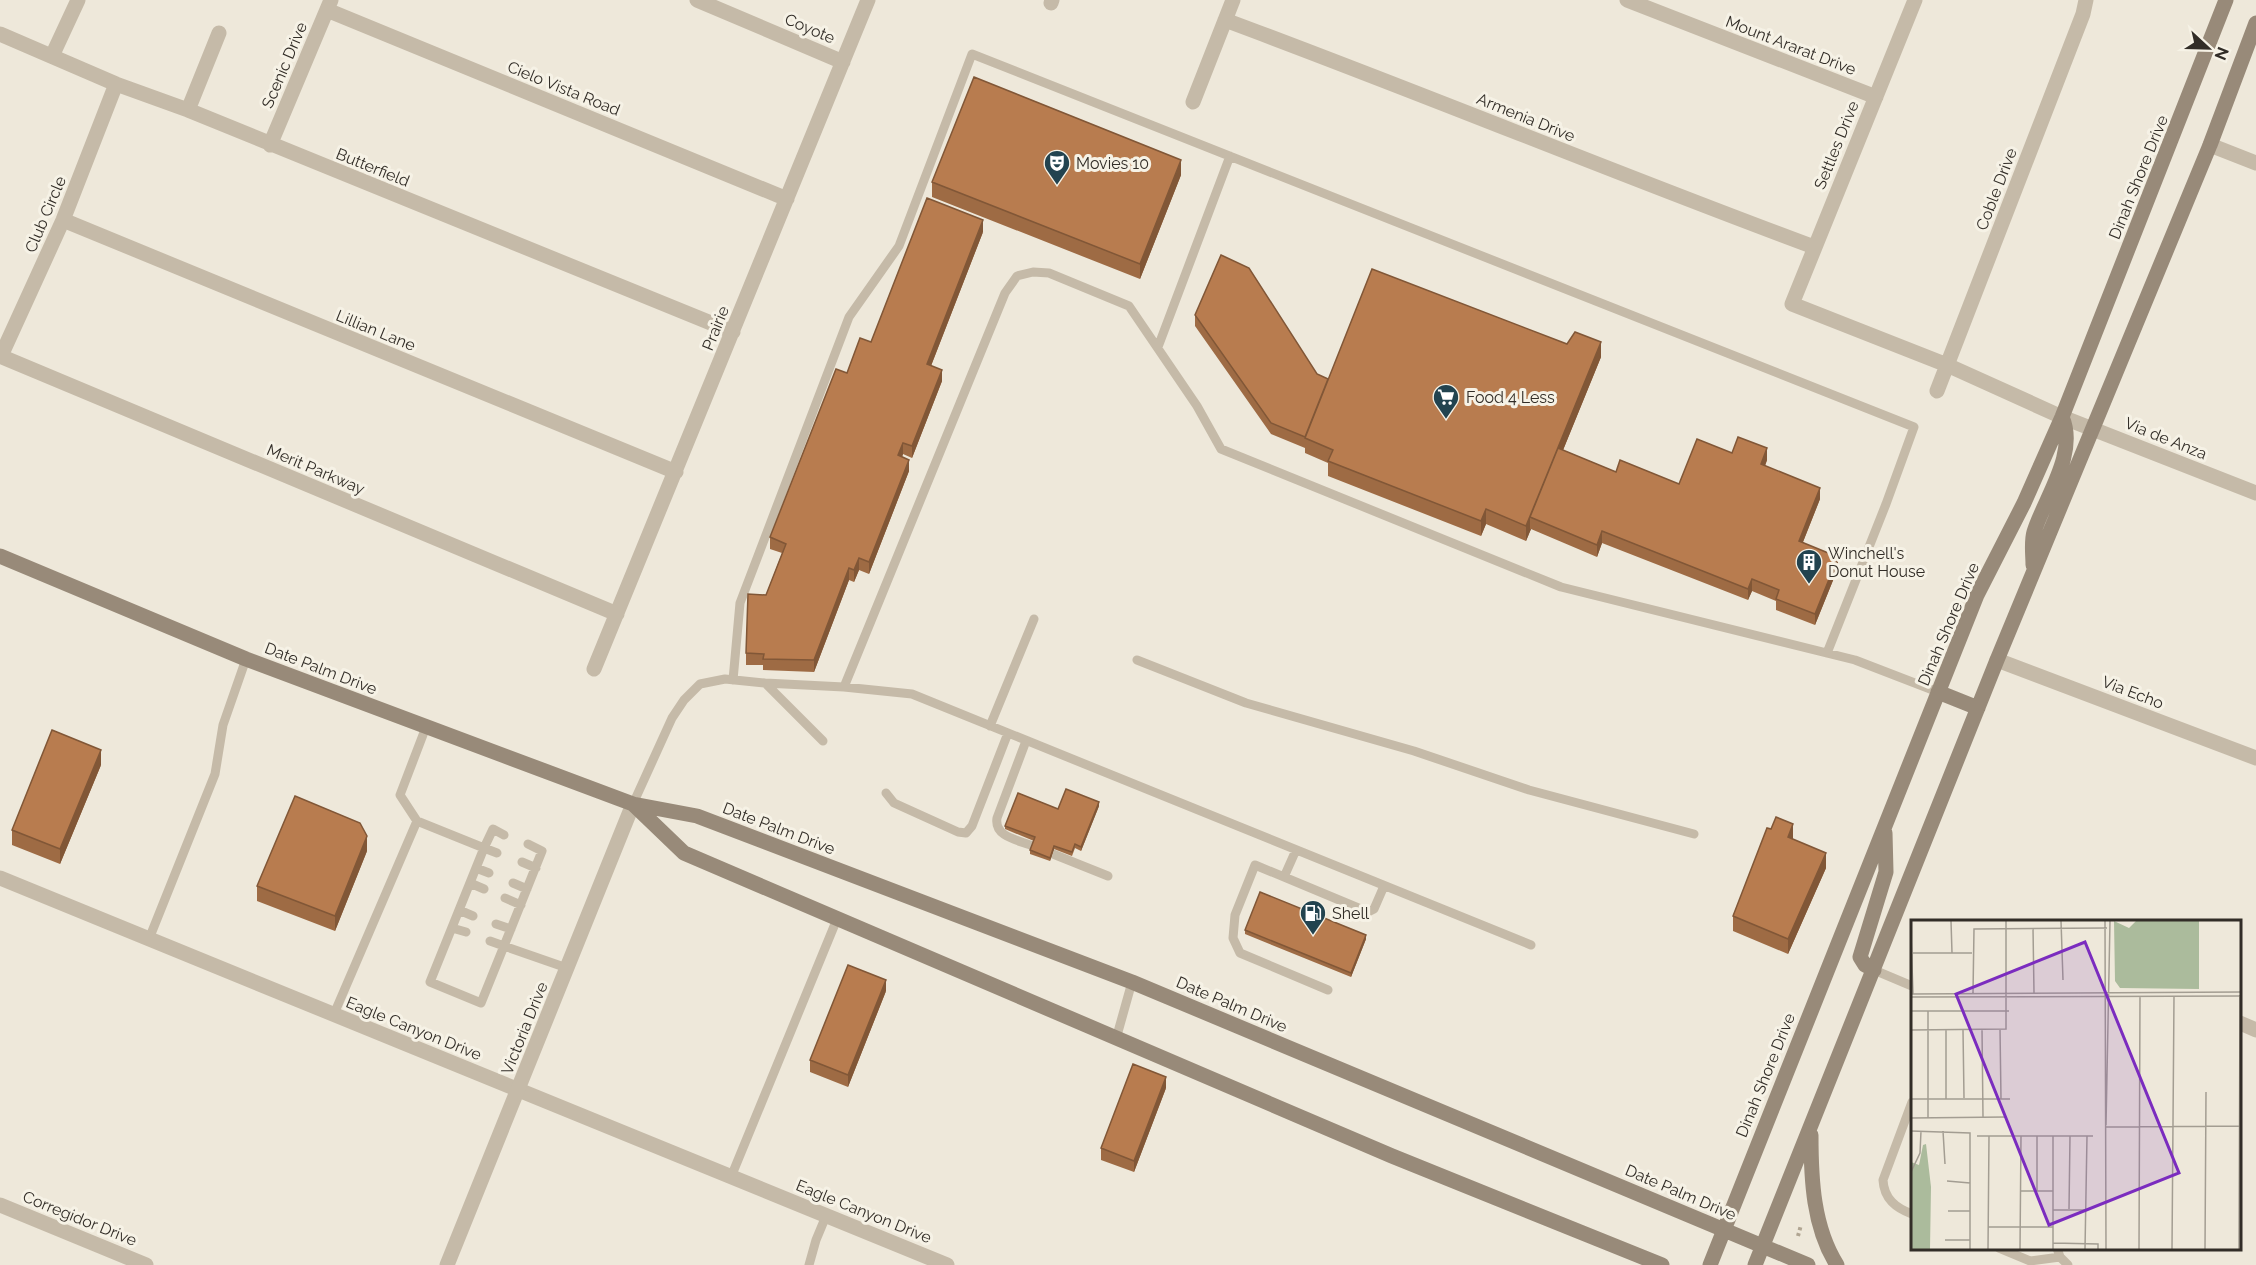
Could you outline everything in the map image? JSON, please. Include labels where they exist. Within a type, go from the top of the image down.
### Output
[{"type":"main road","name":"Dinah Shore Drive","points":[[1710,1265],[1977,595],[2024,503],[2062,417],[2226,0]]},
{"type":"main road","points":[[1755,1265],[1997,660],[2210,145],[2256,23]]},
{"type":"main road","points":[[2033,573],[2033,535],[2067,450],[2067,428],[2062,417]]},
{"type":"main road","name":"Date Palm Drive","points":[[0,556],[246,659],[426,727],[633,804],[697,816],[1132,982],[1763,1244],[1808,1265]]},
{"type":"main road","points":[[1938,692],[1978,708]]},
{"type":"main road","name":"Date Palm Drive","points":[[633,804],[684,853],[1410,1163],[1662,1265]]},
{"type":"main road","points":[[1874,970],[1865,965],[1860,957],[1886,872],[1885,824]]},
{"type":"main road","points":[[1811,1126],[1813,1184],[1821,1233],[1837,1265]]},
{"type":"street","points":[[52,56],[78,0]]},
{"type":"street","name":"Prairie","points":[[594,669],[868,0]]},
{"type":"street","points":[[1193,102],[1233,0]]},
{"type":"street","name":"Mount Ararat Drive","points":[[1627,0],[1876,97]]},
{"type":"street","name":"Settles Drive","points":[[1792,304],[1915,0]]},
{"type":"street","name":"Coble Drive","points":[[1937,391],[2079,25],[2086,0]]},
{"type":"street","name":"Coyote","points":[[700,1],[843,62]]},
{"type":"street","name":"Scenic Drive","points":[[270,145],[329,5]]},
{"type":"street","name":"Cielo Vista Road","points":[[329,5],[787,199]]},
{"type":"street","name":"Armenia Drive","points":[[1225,20],[1374,75],[1657,189],[1814,247]]},
{"type":"street","points":[[188,110],[219,33]]},
{"type":"street","name":"Butterfield","points":[[0,34],[116,84],[188,110],[733,332]]},
{"type":"street","name":"Club Circle","points":[[1,356],[63,220],[116,84]]},
{"type":"street","points":[[2210,145],[2256,163]]},
{"type":"street","name":"Lillian Lane","points":[[63,220],[676,472]]},
{"type":"street","name":"Via de Anza","points":[[1792,304],[1947,364],[2062,417],[2256,493]]},
{"type":"street","name":"Merit Parkway","points":[[1,356],[617,614]]},
{"type":"street","name":"Via Echo","points":[[1997,660],[2256,758]]},
{"type":"street","name":"Victoria Drive","points":[[447,1265],[633,804]]},
{"type":"street","name":"Eagle Canyon Drive","points":[[0,878],[947,1265]]},
{"type":"street","points":[[2241,1023],[2256,1030]]},
{"type":"street","name":"Corregidor Drive","points":[[0,1205],[146,1265]]},
{"type":"lane","points":[[733,680],[740,603],[794,460],[849,316],[899,246],[972,54],[1914,426],[1827,653]]},
{"type":"lane","points":[[1158,347],[1230,156]]},
{"type":"lane","points":[[844,687],[1005,293],[1017,276],[1033,272],[1049,273],[1129,306],[1197,406],[1221,448],[1561,587],[1856,660],[1938,692]]},
{"type":"lane","points":[[990,726],[1034,619]]},
{"type":"lane","points":[[149,939],[215,774],[223,725],[246,659]]},
{"type":"lane","points":[[1137,660],[1256,706],[1414,751],[1528,790],[1694,834]]},
{"type":"lane","points":[[633,804],[672,718],[684,700],[700,684],[725,679],[912,694],[1531,945]]},
{"type":"lane","points":[[765,684],[823,741]]},
{"type":"lane","points":[[426,727],[400,795],[417,821],[497,853]]},
{"type":"lane","points":[[886,793],[894,803],[958,832],[966,833],[972,826],[1008,733]]},
{"type":"lane","points":[[1026,741],[996,826],[999,832],[1033,846]]},
{"type":"lane","points":[[334,1014],[417,821]]},
{"type":"lane","points":[[504,835],[493,830],[430,982],[481,1003],[542,851],[528,844]]},
{"type":"lane","points":[[1284,877],[1296,850]]},
{"type":"lane","points":[[1053,854],[1108,876]]},
{"type":"lane","points":[[522,862],[536,868]]},
{"type":"lane","points":[[1328,990],[1240,952],[1233,938],[1235,915],[1256,866],[1368,912],[1374,909],[1384,886]]},
{"type":"lane","points":[[476,868],[489,873]]},
{"type":"lane","points":[[470,883],[484,889]]},
{"type":"lane","points":[[513,883],[527,889]]},
{"type":"lane","points":[[505,898],[521,904]]},
{"type":"lane","points":[[459,910],[473,916]]},
{"type":"lane","points":[[731,1177],[837,919]]},
{"type":"lane","points":[[496,924],[510,929]]},
{"type":"lane","points":[[452,928],[466,932]]},
{"type":"lane","points":[[490,941],[567,968]]},
{"type":"lane","points":[[1874,970],[1911,986]]},
{"type":"lane","points":[[1116,1039],[1132,982]]},
{"type":"lane","points":[[1911,1105],[1883,1180],[1883,1189],[1894,1205],[1911,1214]]},
{"type":"lane","points":[[809,1265],[826,1216]]},
{"type":"lane","points":[[2004,1250],[2030,1261],[2058,1253],[2068,1265]]},
{"type":"building","name":"Movies 10","points":[[974,77],[1181,160],[1140,264],[932,182]]},
{"type":"building","points":[[927,198],[983,220],[927,364],[942,370],[912,446],[903,443],[898,455],[909,460],[869,562],[859,558],[854,570],[849,568],[814,660],[763,659],[764,654],[746,653],[748,594],[766,595],[786,544],[770,537],[836,369],[847,373],[860,338],[871,342]]},
{"type":"building","points":[[1221,255],[1249,268],[1317,374],[1328,379],[1305,437],[1271,423],[1195,315]]},
{"type":"building","name":"Food 4 Less","points":[[1372,269],[1567,344],[1575,332],[1601,342],[1526,526],[1486,509],[1481,521],[1328,461],[1333,450],[1305,438]]},
{"type":"building","points":[[1738,437],[1767,448],[1761,464],[1820,488],[1799,541],[1838,557],[1815,614],[1776,599],[1779,590],[1752,579],[1748,589],[1602,531],[1597,545],[1530,517],[1558,448],[1616,472],[1620,460],[1679,484],[1697,439],[1732,453]]},
{"type":"building","points":[[52,730],[101,750],[60,849],[12,830]]},
{"type":"building","points":[[1066,789],[1099,802],[1081,847],[1075,844],[1072,852],[1054,846],[1050,858],[1030,850],[1035,837],[1005,826],[1018,793],[1058,809]]},
{"type":"building","points":[[295,796],[360,823],[367,836],[335,916],[257,886]]},
{"type":"building","points":[[1776,817],[1793,824],[1788,837],[1826,853],[1788,939],[1733,916],[1767,828],[1771,829]]},
{"type":"building","points":[[1260,892],[1366,935],[1351,973],[1245,930]]},
{"type":"building","points":[[848,965],[886,980],[848,1075],[810,1060]]},
{"type":"building","points":[[1133,1064],[1166,1077],[1134,1161],[1101,1148]]},
{"type":"place","name":"Movies 10","points":[[1057,186]]},
{"type":"place","name":"Food 4 Less","points":[[1446,420]]},
{"type":"place","name":"Winchell's Donut House","points":[[1809,585]]},
{"type":"place","name":"Shell","points":[[1313,936]]}]
